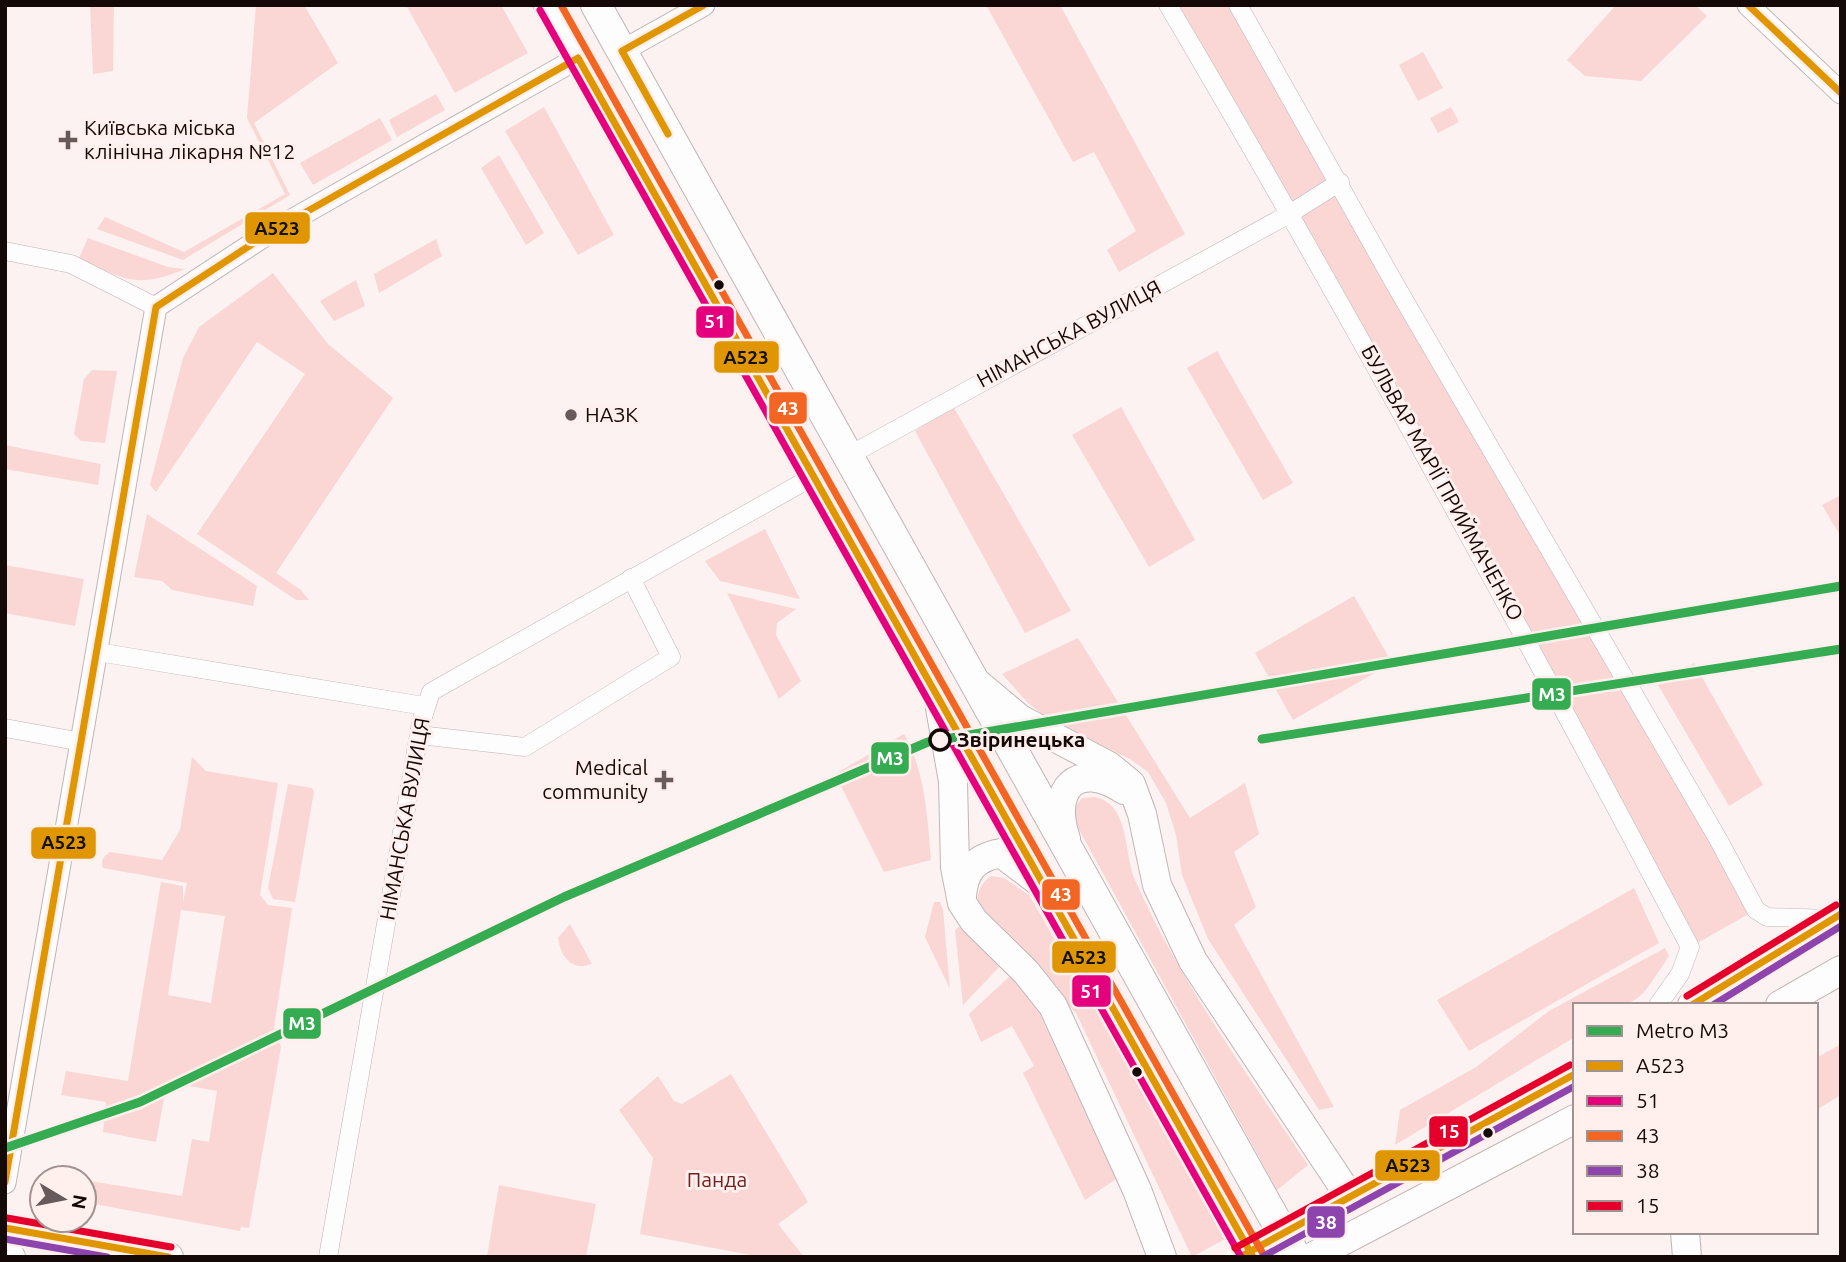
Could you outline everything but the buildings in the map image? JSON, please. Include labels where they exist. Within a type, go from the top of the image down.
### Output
[{"type":"highway","points":[[549,5],[1253,1257]]},
{"type":"highway","points":[[596,5],[1296,1257]]},
{"type":"main road","points":[[975,681],[1020,719],[1123,775],[1137,800],[1157,885],[1193,961],[1350,1197]]},
{"type":"main road","points":[[937,695],[953,781],[955,867],[962,903],[974,921],[1026,972],[1053,1006],[1138,1190],[1162,1257]]},
{"type":"main road","points":[[1072,855],[1059,808],[1063,793],[1071,785],[1096,778],[1109,781],[1137,800]]},
{"type":"main road","points":[[962,903],[964,880],[969,869],[982,857],[1001,853],[1047,888]]},
{"type":"main road","points":[[1695,1003],[1837,916]]},
{"type":"main road","points":[[1783,1003],[1841,970]]},
{"type":"main road","points":[[1240,1257],[1573,1075]]},
{"type":"main road","points":[[1323,1251],[1417,1199],[1573,1119]]},
{"type":"main road","points":[[1402,1167],[1400,1179],[1405,1193],[1417,1199]]},
{"type":"main road","points":[[5,1228],[169,1257]]},
{"type":"main road","points":[[1685,1234],[1687,1257]]},
{"type":"main road","points":[[5,1256],[11,1257]]},
{"type":"street","points":[[622,51],[704,5]]},
{"type":"street","name":"БУЛЬВАР МАРІЇ ПРИЙМАЧЕНКО","points":[[1168,5],[1292,213],[1544,669],[1690,947],[1680,974],[1659,1003]]},
{"type":"street","points":[[1238,5],[1340,182],[1396,286],[1711,827],[1756,910],[1767,917],[1837,916]]},
{"type":"street","points":[[1748,5],[1841,93]]},
{"type":"street","points":[[5,1183],[156,307],[269,233],[578,58]]},
{"type":"street","name":"НІМАНСЬКА ВУЛИЦЯ","points":[[848,456],[1292,213],[1340,182]]},
{"type":"street","points":[[5,251],[71,264],[143,298],[156,307]]},
{"type":"street","name":"НІМАНСЬКА ВУЛИЦЯ","points":[[328,1257],[424,706],[438,686],[814,476]]},
{"type":"street","points":[[419,735],[525,747],[671,657],[631,578]]},
{"type":"street","points":[[98,652],[424,706]]},
{"type":"street","points":[[5,728],[82,742]]},
{"type":"green space","points":[[90,5],[114,5],[113,71],[93,74]]},
{"type":"green space","points":[[256,5],[304,5],[338,63],[254,123],[290,195],[183,260],[97,229],[105,217],[184,252],[285,194],[247,118]]},
{"type":"green space","points":[[406,5],[501,5],[528,53],[455,93]]},
{"type":"green space","points":[[986,5],[1060,5],[1185,234],[1119,272],[1107,250],[1136,231],[1094,152],[1073,162]]},
{"type":"green space","points":[[1168,5],[1238,5],[1756,910],[1690,947]]},
{"type":"green space","points":[[1616,5],[1695,5],[1707,16],[1641,81],[1585,76],[1567,60]]},
{"type":"green space","points":[[1423,52],[1443,88],[1418,101],[1399,65]]},
{"type":"green space","points":[[436,94],[445,110],[397,137],[389,120]]},
{"type":"green space","points":[[544,107],[614,235],[578,255],[505,131]]},
{"type":"green space","points":[[1451,107],[1459,122],[1438,133],[1430,118]]},
{"type":"green space","points":[[380,118],[392,140],[313,185],[300,163]]},
{"type":"green space","points":[[499,155],[544,233],[526,245],[481,168]]},
{"type":"green space","points":[[88,238],[168,267],[185,269],[154,279],[119,276],[79,258]]},
{"type":"green space","points":[[436,239],[442,256],[379,293],[374,274]]},
{"type":"green space","points":[[273,273],[328,344],[393,398],[276,573],[301,590],[309,600],[296,600],[197,534],[305,374],[257,342],[156,492],[150,485],[183,358],[199,327]]},
{"type":"green space","points":[[356,280],[365,306],[334,321],[320,301]]},
{"type":"green space","points":[[1217,351],[1293,483],[1263,500],[1187,368]]},
{"type":"green space","points":[[92,370],[117,371],[105,443],[81,441],[74,434],[84,379]]},
{"type":"green space","points":[[953,406],[1071,611],[1025,633],[915,431]]},
{"type":"green space","points":[[1121,407],[1195,540],[1149,567],[1072,435]]},
{"type":"green space","points":[[5,445],[101,464],[98,485],[5,469]]},
{"type":"green space","points":[[1841,495],[1841,537],[1822,505]]},
{"type":"green space","points":[[147,514],[257,586],[253,606],[172,590],[162,581],[134,577]]},
{"type":"green space","points":[[765,529],[800,599],[720,581],[705,561]]},
{"type":"green space","points":[[5,565],[84,579],[75,626],[5,613]]},
{"type":"green space","points":[[727,593],[796,609],[777,623],[776,635],[801,681],[779,699]]},
{"type":"green space","points":[[1354,596],[1392,663],[1293,720],[1255,653]]},
{"type":"green space","points":[[1078,638],[1190,818],[1245,783],[1259,834],[1234,852],[1256,907],[1234,925],[1334,1107],[1319,1110],[1208,939],[1182,875],[1176,835],[1166,803],[1148,772],[1130,759],[1051,721],[1028,703],[1002,674]]},
{"type":"green space","points":[[1694,663],[1763,785],[1729,806],[1658,685]]},
{"type":"green space","points":[[904,734],[921,780],[931,860],[884,872],[835,774]]},
{"type":"green space","points":[[192,757],[206,771],[278,783],[260,895],[268,905],[292,908],[274,1028],[281,1047],[249,1228],[241,1227],[240,1231],[98,1205],[98,1182],[182,1196],[192,1139],[209,1142],[217,1091],[167,1082],[156,1142],[103,1132],[106,1102],[61,1095],[66,1071],[128,1081],[161,882],[183,886],[183,902],[187,883],[103,868],[102,863],[103,858],[110,852],[162,860],[180,830]],"holes":[[[181,910],[225,916],[211,1003],[168,995]]]},
{"type":"green space","points":[[288,784],[312,788],[314,792],[295,902],[273,899],[268,888]]},
{"type":"green space","points":[[1095,797],[1107,802],[1120,820],[1136,882],[1173,956],[1216,1027],[1308,1165],[1277,1190],[1072,817],[1074,808],[1082,798]]},
{"type":"green space","points":[[991,876],[1004,878],[1029,895],[1227,1238],[1192,1257],[1076,1013],[984,917],[978,898],[981,887]]},
{"type":"green space","points":[[1634,888],[1659,943],[1469,1051],[1437,1000]]},
{"type":"green space","points":[[934,902],[940,902],[943,910],[950,989],[925,937]]},
{"type":"green space","points":[[964,923],[1005,961],[963,1005],[955,930]]},
{"type":"green space","points":[[570,924],[592,964],[579,966],[565,957],[558,938]]},
{"type":"green space","points":[[1665,948],[1669,956],[1640,996],[1626,1003],[1573,1003],[1573,1038],[1395,1145],[1400,1110],[1476,1067],[1549,1011]]},
{"type":"green space","points":[[1012,974],[1033,999],[1116,1179],[1085,1200],[1023,1073],[1034,1066],[1012,1026],[981,1042],[969,1014]]},
{"type":"green space","points":[[1841,1044],[1841,1095],[1818,1109],[1818,1057]]},
{"type":"green space","name":"Панда","points":[[731,1074],[808,1202],[778,1224],[804,1257],[761,1257],[640,1234],[653,1158],[619,1110],[658,1076],[674,1101],[682,1104]]},
{"type":"green space","points":[[499,1185],[596,1204],[586,1257],[487,1257]]},
{"type":"metro line","name":"M3","points":[[5,1148],[140,1102],[564,897],[928,742],[1841,586]]},
{"type":"metro line","name":"M3","points":[[1262,739],[1841,649]]},
{"type":"transit line","name":"43","points":[[561,5],[1262,1252]]},
{"type":"transit line","name":"А523","points":[[668,134],[622,51],[704,5]]},
{"type":"transit line","name":"А523","points":[[1748,5],[1841,93]]},
{"type":"transit line","name":"51","points":[[540,10],[1241,1257]]},
{"type":"transit line","name":"А523","points":[[5,1182],[156,307],[269,233],[578,58],[1253,1257]]},
{"type":"transit line","name":"15","points":[[1687,996],[1836,905]]},
{"type":"transit line","name":"А523","points":[[1695,1003],[1841,914]]},
{"type":"transit line","name":"38","points":[[1716,1003],[1841,926]]},
{"type":"transit line","name":"15","points":[[1235,1248],[1570,1065]]},
{"type":"transit line","name":"А523","points":[[1240,1257],[1573,1075]]},
{"type":"transit line","name":"38","points":[[1262,1257],[1573,1087]]},
{"type":"transit line","name":"15","points":[[7,1218],[171,1247]]},
{"type":"transit line","name":"А523","points":[[5,1228],[168,1257]]},
{"type":"transit line","name":"38","points":[[5,1239],[107,1257]]},
{"type":"place","name":"Київська міська клінічна лікарня №12","points":[[68,140]]},
{"type":"place","name":"НАЗК","points":[[571,415]]},
{"type":"place","name":"Звіринецька","points":[[940,740]]},
{"type":"place","name":"Medical community","points":[[664,780]]}]
